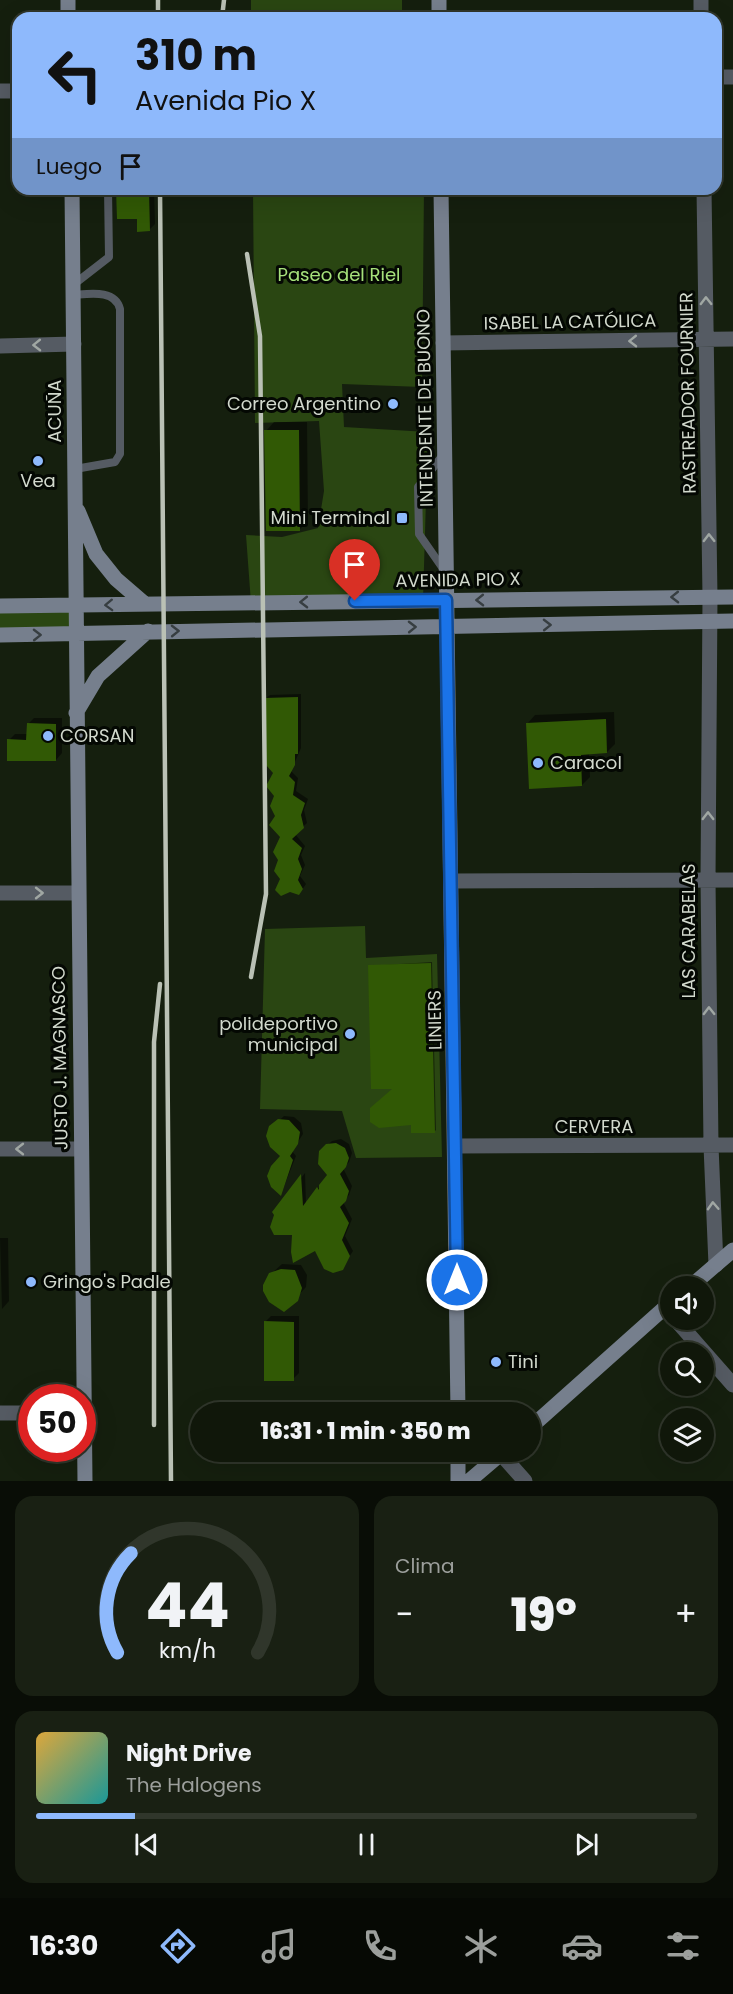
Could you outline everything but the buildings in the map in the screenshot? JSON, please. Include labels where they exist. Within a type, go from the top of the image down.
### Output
[{"type":"main road","name":"ACUÑA","points":[[72,195],[75,634]]},
{"type":"main road","name":"INTENDENTE DE BUONO","points":[[441,195],[447,626]]},
{"type":"main road","points":[[75,502],[96,554],[116,579],[145,604]]},
{"type":"main road","name":"AVENIDA PIO X","points":[[0,606],[733,597]]},
{"type":"main road","points":[[0,635],[733,621]]},
{"type":"main road","name":"LINIERS","points":[[447,626],[453,881],[458,1402]]},
{"type":"main road","points":[[76,713],[98,676],[148,631]]},
{"type":"main road","name":"JUSTO J. MAGNASCO","points":[[75,634],[83,1384]]},
{"type":"main road","points":[[703,1276],[733,1250]]},
{"type":"main road","points":[[541,1418],[660,1316]]},
{"type":"main road","name":"JUSTO J. MAGNASCO","points":[[84,1462],[85,1481]]},
{"type":"main road","points":[[458,1462],[458,1481]]},
{"type":"main road","points":[[469,1481],[491,1462]]},
{"type":"street","name":"RASTREADOR FOURNIER","points":[[704,195],[710,597]]},
{"type":"street","name":"ISABEL LA CATÓLICA","points":[[443,343],[733,339]]},
{"type":"street","points":[[0,346],[74,344]]},
{"type":"street","name":"LAS CARABELAS","points":[[710,597],[708,880],[711,1146],[716,1265]]},
{"type":"street","points":[[453,881],[733,880]]},
{"type":"street","points":[[0,893],[78,893]]},
{"type":"street","name":"CERVERA","points":[[456,1146],[733,1145]]},
{"type":"street","points":[[0,1149],[81,1149]]},
{"type":"street","points":[[685,1330],[733,1385]]},
{"type":"street","points":[[0,1413],[18,1413]]},
{"type":"street","points":[[509,1462],[525,1481]]},
{"type":"lane","points":[[74,290],[109,257],[108,195]]},
{"type":"lane","points":[[74,290],[110,296],[119,303],[120,309],[120,454],[115,462],[75,469]]},
{"type":"lane","points":[[445,452],[418,487],[419,534],[446,573]]},
{"type":"green space","points":[[251,0],[402,0],[402,12],[251,12]]},
{"type":"green space","name":"Paseo del Riel","points":[[253,195],[424,195],[422,387],[342,384],[344,427],[428,432],[423,600],[251,603],[246,535],[282,537],[318,528],[324,491],[319,421],[255,423]]},
{"type":"green space","points":[[0,606],[75,606],[75,634],[0,635]]},
{"type":"green space","name":"polideportivo municipal","points":[[365,926],[366,958],[437,954],[442,1157],[356,1158],[342,1111],[260,1109],[265,929]]},
{"type":"railway","points":[[158,0],[158,12]]},
{"type":"railway","points":[[223,12],[224,0]]},
{"type":"railway","points":[[160,195],[171,1481]]},
{"type":"railway","points":[[247,254],[260,336],[266,894],[251,977]]},
{"type":"railway","points":[[154,1425],[154,1042],[160,984]]},
{"type":"place","name":"Correo Argentino","points":[[393,404]]},
{"type":"place","name":"Vea","points":[[38,461]]},
{"type":"place","name":"Mini Terminal","points":[[402,518]]},
{"type":"place","name":"CORSAN","points":[[48,736]]},
{"type":"place","name":"Caracol","points":[[538,763]]},
{"type":"place","name":"polideportivo municipal","points":[[350,1034]]},
{"type":"place","name":"Gringo's Padle","points":[[31,1282]]},
{"type":"place","name":"Tini","points":[[496,1362]]},
{"type":"route","points":[[355,601],[446,600],[453,881],[457,1280]]}]
